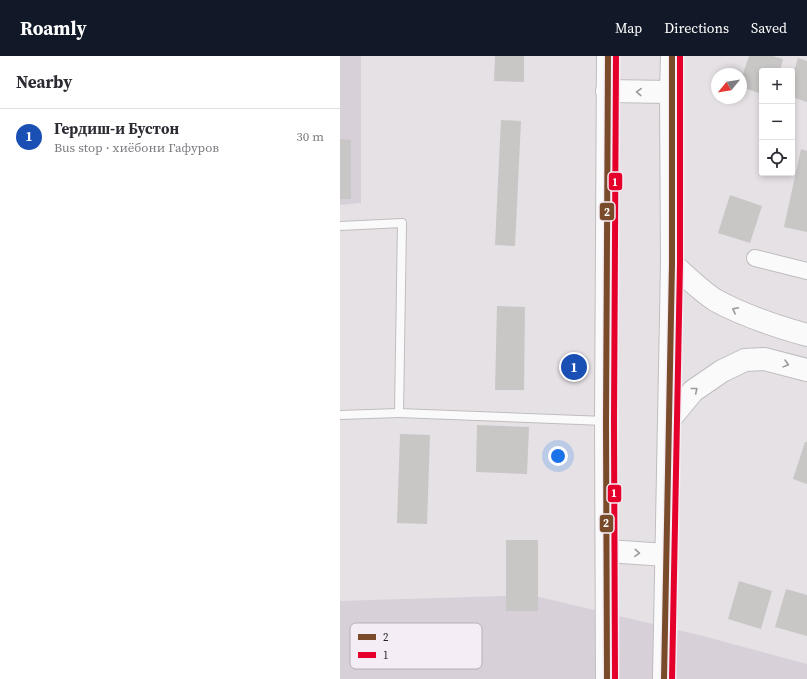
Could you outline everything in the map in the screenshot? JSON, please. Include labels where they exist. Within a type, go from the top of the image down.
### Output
[{"type":"main road","points":[[608,56],[606,422],[608,679]]},
{"type":"main road","points":[[664,679],[672,264],[672,56]]},
{"type":"main road","points":[[607,91],[671,92]]},
{"type":"main road","points":[[672,264],[714,299],[746,315],[771,325],[807,335]]},
{"type":"main road","points":[[670,419],[693,391],[722,371],[745,360],[764,359],[807,370]]},
{"type":"main road","points":[[607,551],[666,555]]},
{"type":"street","points":[[755,258],[807,271]]},
{"type":"lane","points":[[340,226],[402,223],[399,413]]},
{"type":"lane","points":[[340,415],[399,413],[606,422]]},
{"type":"shaded area","points":[[340,56],[361,56],[361,203],[340,205]]},
{"type":"shaded area","points":[[531,595],[703,636],[807,664],[807,679],[340,679],[340,601]]},
{"type":"building","points":[[495,56],[524,56],[524,82],[494,81]]},
{"type":"building","points":[[749,56],[773,56],[783,59],[781,68],[759,68],[759,93],[747,89],[747,68],[745,68]]},
{"type":"building","points":[[798,58],[807,61],[807,102],[795,98],[795,68]]},
{"type":"building","points":[[501,120],[521,121],[515,246],[495,245]]},
{"type":"building","points":[[340,139],[351,140],[351,199],[340,199]]},
{"type":"building","points":[[801,149],[807,151],[807,232],[784,227]]},
{"type":"building","points":[[730,195],[762,206],[750,243],[718,233]]},
{"type":"building","points":[[497,306],[525,307],[524,390],[495,390]]},
{"type":"building","points":[[477,425],[529,427],[527,474],[476,472]]},
{"type":"building","points":[[400,434],[430,435],[427,524],[397,523]]},
{"type":"building","points":[[805,442],[807,442],[807,484],[793,479]]},
{"type":"building","points":[[506,540],[538,540],[538,611],[506,611]]},
{"type":"building","points":[[739,581],[772,591],[761,629],[728,619]]},
{"type":"building","points":[[786,589],[807,595],[807,636],[775,627]]},
{"type":"transit line","name":"2","points":[[607,679],[606,422],[608,56]]},
{"type":"transit line","name":"1","points":[[615,679],[614,422],[616,56]]},
{"type":"transit line","name":"2","points":[[664,679],[672,264],[672,56]]},
{"type":"transit line","name":"1","points":[[672,679],[680,264],[680,56]]},
{"type":"place","name":"Гердиш-и Бустон","points":[[574,367]]}]
